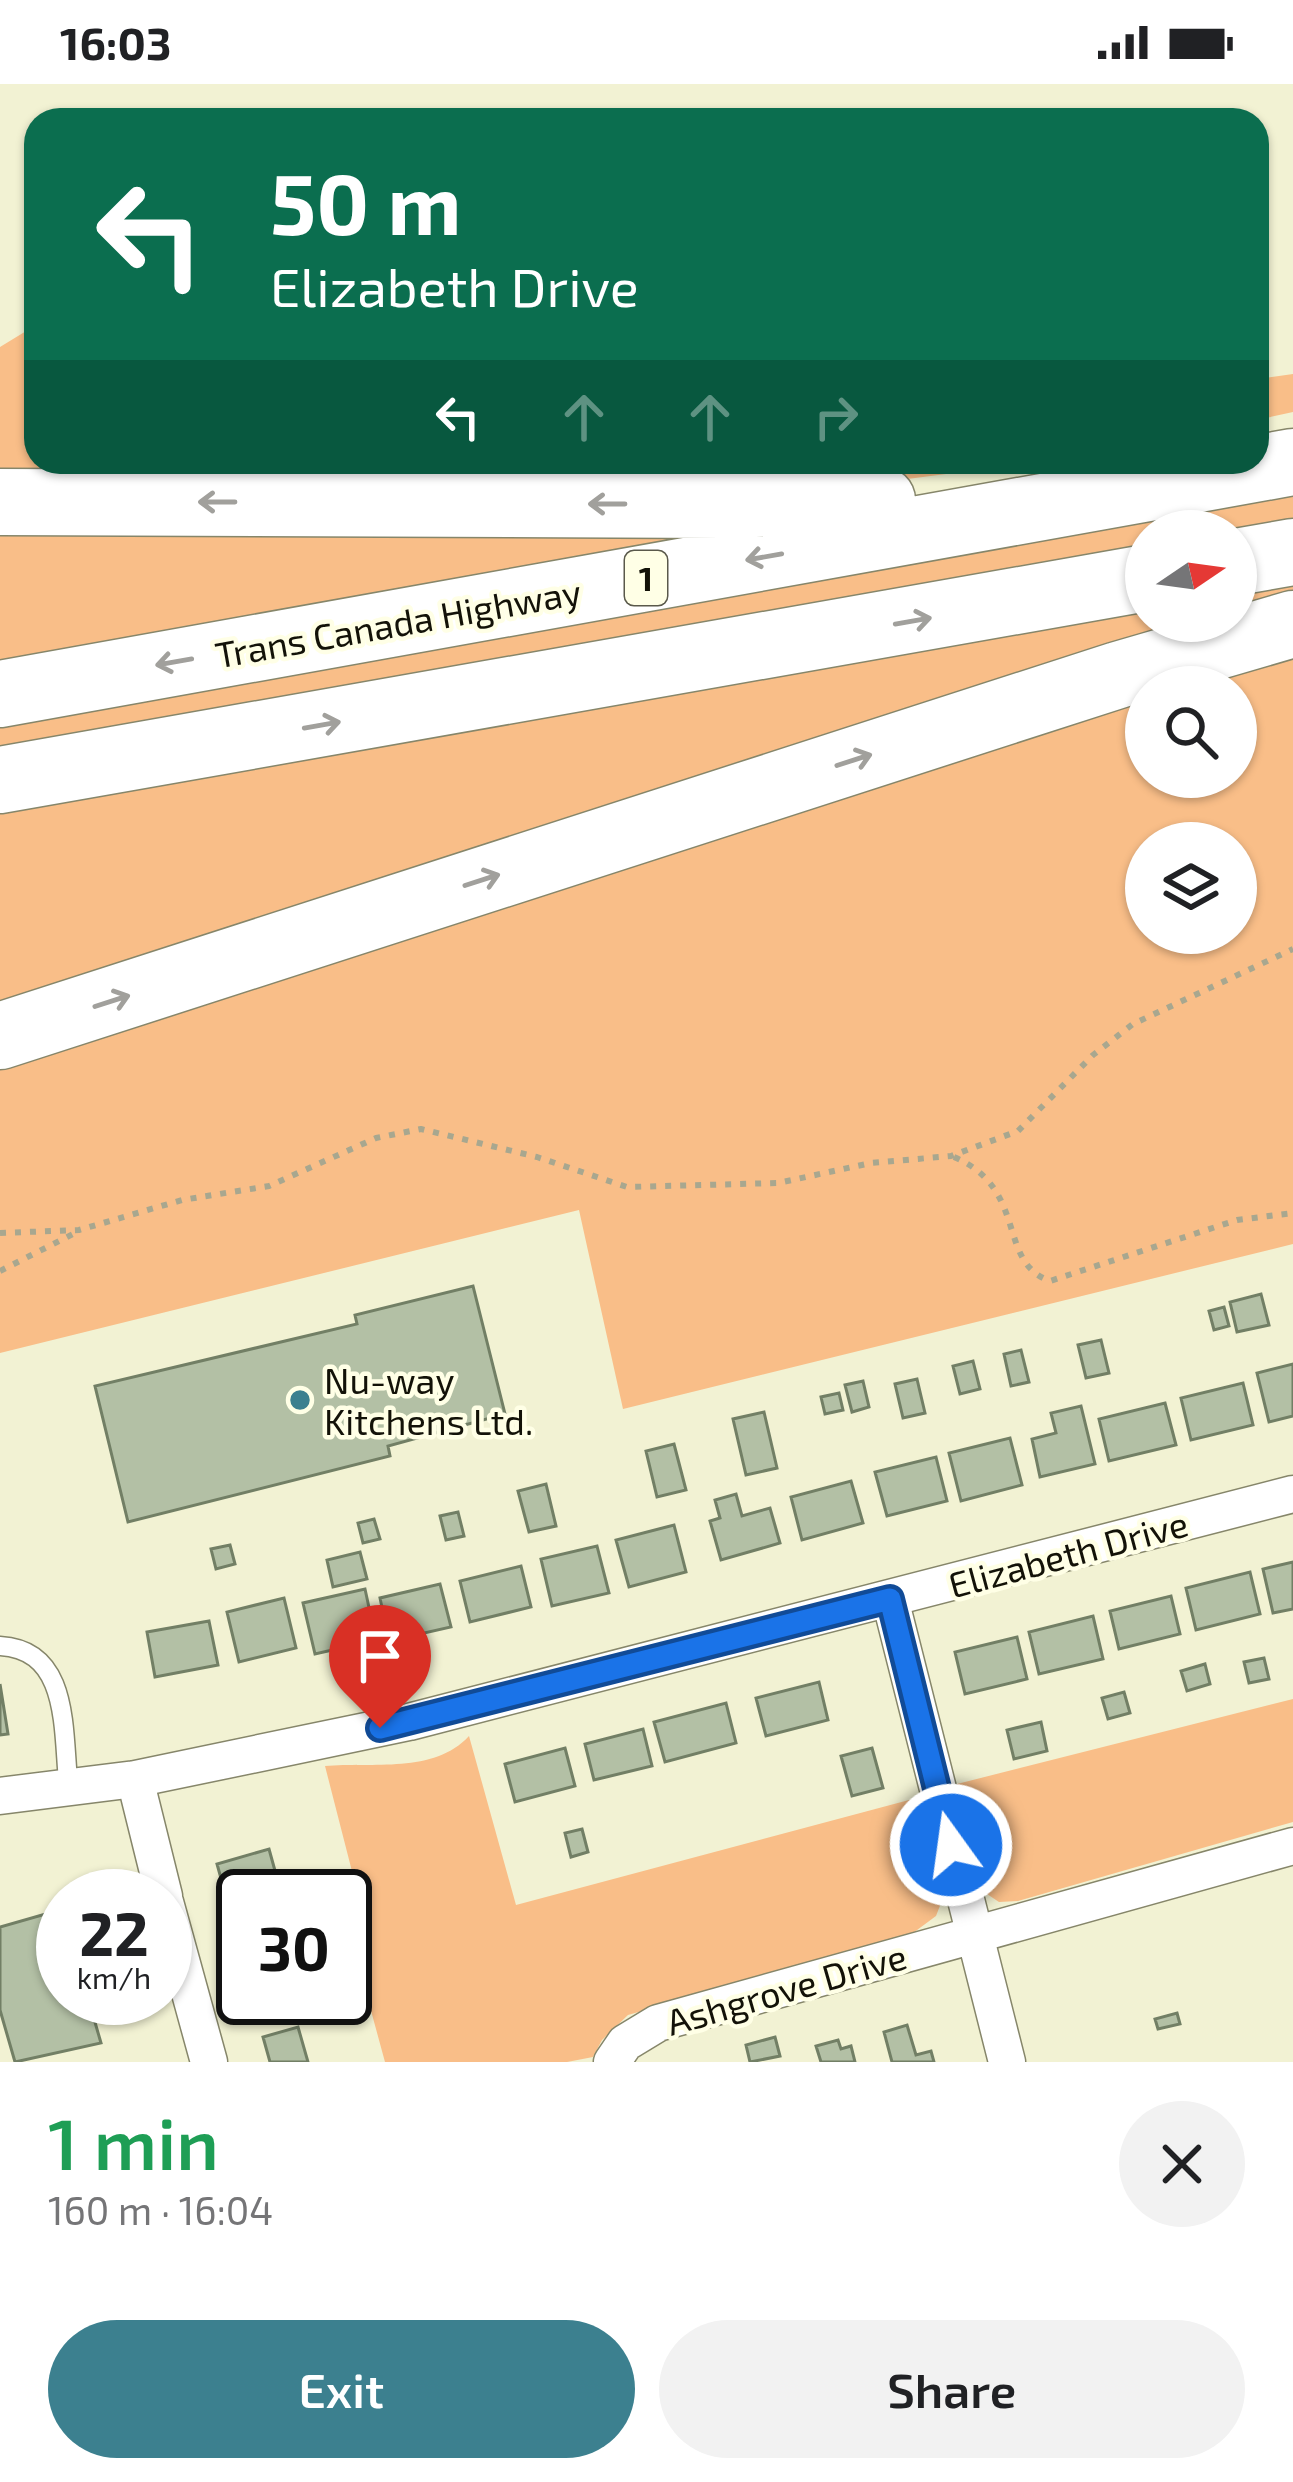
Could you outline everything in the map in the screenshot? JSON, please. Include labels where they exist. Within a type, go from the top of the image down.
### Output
[{"type":"highway","points":[[0,502],[817,504],[1000,487],[1073,474]]},
{"type":"highway","name":"Trans Canada Highway","points":[[0,694],[1226,474]]},
{"type":"highway","points":[[1257,558],[1293,552]]},
{"type":"highway","points":[[0,780],[1125,582]]},
{"type":"highway","points":[[0,1036],[1118,675],[1293,624]]},
{"type":"street","name":"Elizabeth Drive","points":[[0,1796],[135,1779],[409,1722],[1293,1494]]},
{"type":"street","points":[[890,1599],[1007,2062]]},
{"type":"street","points":[[135,1779],[157,1869]]},
{"type":"street","name":"Ashgrove Drive","points":[[612,2062],[626,2043],[658,2023],[1293,1846]]},
{"type":"street","points":[[192,2003],[208,2062]]},
{"type":"lane","points":[[0,1646],[28,1651],[55,1676],[69,1790]]},
{"type":"path","points":[[0,1271],[79,1230],[182,1200],[269,1186],[376,1138],[421,1129],[537,1157],[614,1185],[651,1188],[770,1184],[871,1163],[951,1156],[1018,1131],[1093,1055],[1133,1024],[1293,949]]},
{"type":"path","points":[[951,1156],[993,1181],[1025,1262],[1050,1281],[1237,1220],[1293,1213]]},
{"type":"path","points":[[0,1233],[79,1230]]},
{"type":"shaded area","points":[[24,332],[24,474],[947,474],[822,490],[0,487],[0,347]]},
{"type":"shaded area","points":[[1293,374],[1293,412],[1269,417],[1269,377]]},
{"type":"shaded area","points":[[1293,494],[1293,526],[1257,527],[1257,510],[1202,510]]},
{"type":"shaded area","points":[[861,513],[0,664],[0,516]]},
{"type":"shaded area","points":[[1125,523],[1125,557],[0,754],[0,721]]},
{"type":"shaded area","points":[[1293,582],[1293,612],[1257,623],[1257,589]]},
{"type":"shaded area","points":[[1125,613],[1125,642],[1199,642],[0,1024],[0,812]]},
{"type":"shaded area","points":[[1293,637],[1293,1244],[623,1409],[579,1210],[0,1353],[0,1047],[1125,690],[1125,798],[1257,798],[1257,666],[1202,666]]},
{"type":"shaded area","points":[[1293,1699],[1293,1822],[1018,1901],[999,1902],[984,1892],[953,1785]]},
{"type":"shaded area","points":[[469,1736],[516,1905],[924,1796],[946,1890],[936,1916],[913,1933],[628,2015],[602,2040],[593,2057],[567,2062],[385,2062],[372,2014],[372,1869],[351,1869],[325,1766],[420,1761],[455,1748]]},
{"type":"building","name":"Nu-way Kitchens Ltd.","points":[[473,1286],[505,1414],[388,1446],[390,1456],[128,1522],[95,1386],[357,1324],[355,1315]]},
{"type":"building","points":[[1261,1294],[1269,1325],[1237,1332],[1230,1302]]},
{"type":"building","points":[[1224,1307],[1229,1326],[1214,1330],[1209,1311]]},
{"type":"building","points":[[1101,1340],[1109,1373],[1086,1378],[1078,1345]]},
{"type":"building","points":[[1021,1350],[1029,1382],[1011,1386],[1004,1354]]},
{"type":"building","points":[[973,1361],[980,1389],[960,1394],[953,1366]]},
{"type":"building","points":[[1293,1364],[1293,1416],[1269,1422],[1257,1373]]},
{"type":"building","points":[[917,1379],[925,1413],[903,1418],[895,1384]]},
{"type":"building","points":[[863,1381],[869,1407],[852,1412],[845,1385]]},
{"type":"building","points":[[1243,1383],[1253,1425],[1191,1440],[1181,1398]]},
{"type":"building","points":[[839,1393],[843,1410],[825,1414],[821,1397]]},
{"type":"building","points":[[1165,1403],[1176,1445],[1109,1461],[1099,1419]]},
{"type":"building","points":[[1081,1406],[1095,1464],[1040,1477],[1032,1439],[1056,1433],[1051,1413]]},
{"type":"building","points":[[764,1412],[777,1468],[746,1475],[733,1419]]},
{"type":"building","points":[[1010,1438],[1022,1485],[961,1501],[949,1453]]},
{"type":"building","points":[[674,1444],[686,1490],[657,1497],[646,1451]]},
{"type":"building","points":[[936,1457],[947,1501],[887,1516],[875,1472]]},
{"type":"building","points":[[851,1481],[863,1523],[802,1540],[791,1497]]},
{"type":"building","points":[[546,1484],[556,1526],[529,1532],[518,1491]]},
{"type":"building","points":[[736,1494],[742,1516],[770,1508],[780,1543],[721,1560],[710,1521],[720,1518],[715,1500]]},
{"type":"building","points":[[458,1512],[464,1536],[446,1540],[440,1516]]},
{"type":"building","points":[[374,1519],[380,1539],[363,1543],[358,1523]]},
{"type":"building","points":[[674,1525],[686,1572],[629,1587],[616,1540]]},
{"type":"building","points":[[230,1545],[235,1564],[216,1569],[211,1549]]},
{"type":"building","points":[[597,1546],[609,1593],[552,1606],[541,1559]]},
{"type":"building","points":[[360,1552],[367,1579],[333,1587],[327,1560]]},
{"type":"building","points":[[1293,1562],[1293,1609],[1273,1613],[1263,1569]]},
{"type":"building","points":[[521,1566],[531,1607],[470,1622],[460,1581]]},
{"type":"building","points":[[1250,1572],[1260,1614],[1196,1630],[1186,1588]]},
{"type":"building","points":[[440,1584],[451,1627],[389,1641],[380,1598]]},
{"type":"building","points":[[365,1589],[376,1640],[315,1654],[303,1603]]},
{"type":"building","points":[[1171,1596],[1180,1634],[1119,1649],[1110,1611]]},
{"type":"building","points":[[284,1598],[296,1648],[239,1662],[227,1612]]},
{"type":"building","points":[[1093,1616],[1103,1659],[1039,1674],[1029,1632]]},
{"type":"building","points":[[209,1621],[218,1665],[155,1677],[147,1632]]},
{"type":"building","points":[[1017,1637],[1027,1679],[965,1694],[955,1652]]},
{"type":"building","points":[[1264,1658],[1269,1679],[1249,1683],[1244,1662]]},
{"type":"building","points":[[1205,1664],[1210,1684],[1187,1691],[1181,1671]]},
{"type":"building","points":[[819,1682],[828,1720],[766,1736],[756,1698]]},
{"type":"building","points":[[0,1684],[8,1734],[0,1735]]},
{"type":"building","points":[[1124,1692],[1130,1713],[1108,1719],[1102,1698]]},
{"type":"building","points":[[726,1703],[736,1743],[665,1762],[654,1722]]},
{"type":"building","points":[[1041,1722],[1047,1751],[1014,1759],[1007,1730]]},
{"type":"building","points":[[643,1729],[652,1766],[594,1780],[585,1744]]},
{"type":"building","points":[[565,1748],[575,1786],[515,1802],[505,1764]]},
{"type":"building","points":[[872,1748],[883,1788],[852,1796],[841,1756]]},
{"type":"building","points":[[582,1829],[588,1852],[571,1857],[565,1833]]},
{"type":"building","points":[[269,1849],[275,1869],[218,1869],[217,1864]]},
{"type":"building","points":[[36,1917],[36,2025],[96,2025],[101,2043],[15,2062],[0,2010],[0,1927]]},
{"type":"building","points":[[1177,2013],[1180,2024],[1158,2029],[1155,2019]]},
{"type":"building","points":[[907,2025],[916,2055],[931,2051],[934,2062],[892,2062],[884,2032]]},
{"type":"building","points":[[298,2027],[308,2062],[270,2062],[263,2037]]},
{"type":"building","points":[[775,2037],[780,2056],[750,2062],[746,2045]]},
{"type":"building","points":[[838,2040],[841,2049],[851,2046],[855,2062],[821,2062],[816,2046]]},
{"type":"place","name":"Nu-way Kitchens Ltd.","points":[[300,1400]]},
{"type":"route","points":[[380,1728],[890,1599],[951,1845]]}]
